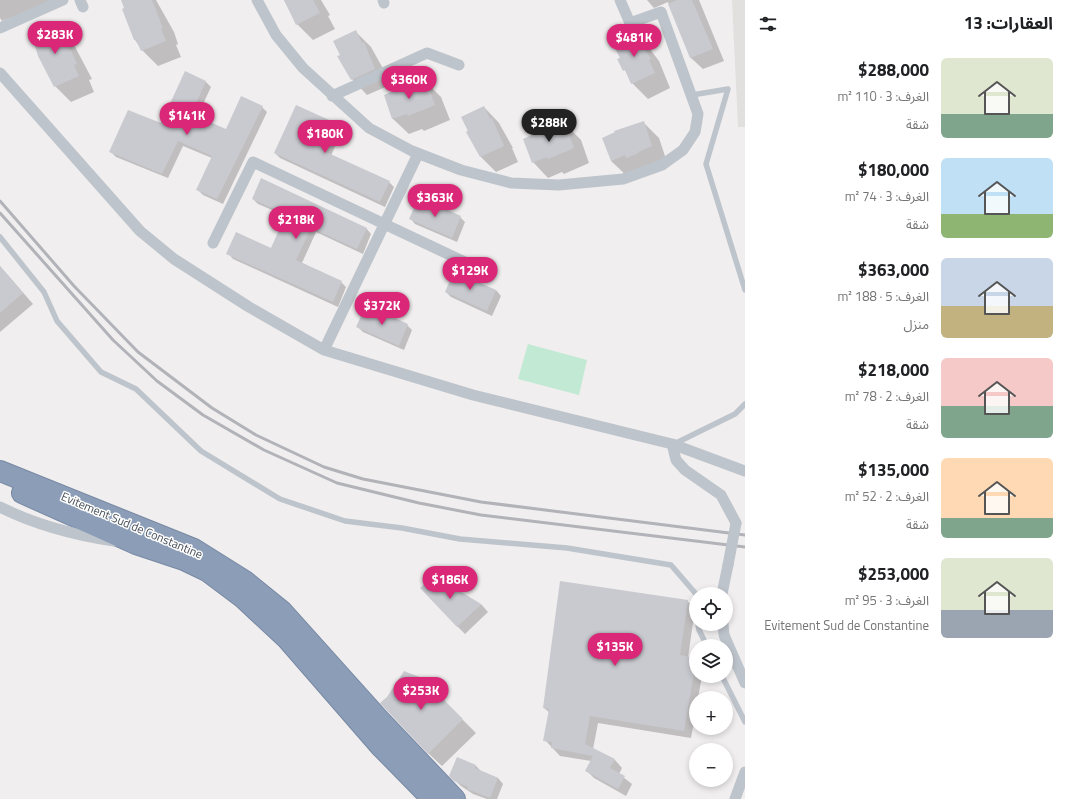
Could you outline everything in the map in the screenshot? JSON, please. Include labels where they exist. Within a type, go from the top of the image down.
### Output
[{"type":"highway","name":"Evitement Sud de Constantine","points":[[0,470],[194,549],[244,581],[282,611],[378,719],[455,799]]},
{"type":"highway","name":"Evitement Sud de Constantine","points":[[0,483],[136,544],[184,560],[207,571],[243,598],[287,639],[380,746],[432,799]]},
{"type":"street","points":[[0,28],[63,0]]},
{"type":"street","points":[[257,0],[276,35],[303,68],[332,96],[369,128],[418,154],[461,170],[512,183],[558,185],[623,179],[662,165],[683,150],[695,132],[698,114],[661,12],[630,23],[620,0]]},
{"type":"street","points":[[332,96],[427,53],[459,65]]},
{"type":"street","points":[[0,73],[146,235],[174,259],[249,307],[324,350],[473,396],[672,444],[745,471]]},
{"type":"street","points":[[324,350],[418,154]]},
{"type":"street","points":[[213,243],[253,162],[469,264]]},
{"type":"street","points":[[672,444],[676,460],[685,470],[721,494],[736,523],[723,587]]},
{"type":"street","points":[[0,507],[55,528],[85,537],[136,544]]},
{"type":"street","points":[[724,631],[724,636],[745,682]]},
{"type":"street","points":[[735,799],[745,772]]},
{"type":"lane","points":[[692,95],[728,89],[706,164],[745,290]]},
{"type":"lane","points":[[0,237],[44,292],[57,321],[101,372],[136,390],[201,451],[280,499],[345,521],[402,528],[460,539],[567,548],[671,565],[690,587]]},
{"type":"lane","points":[[672,444],[735,414],[745,404]]},
{"type":"lane","points":[[726,683],[745,722]]},
{"type":"shaded area","points":[[732,0],[745,0],[745,127],[738,127]]},
{"type":"green space","points":[[528,344],[587,360],[579,395],[518,379]]},
{"type":"building","points":[[121,0],[152,0],[163,28],[161,29],[166,41],[141,51],[136,40],[134,40],[122,9],[124,8]]},
{"type":"building","points":[[284,0],[313,0],[320,13],[296,25]]},
{"type":"building","points":[[677,0],[692,0],[713,49],[690,58],[668,4]]},
{"type":"building","points":[[56,22],[77,64],[74,65],[79,76],[54,87],[38,56],[31,33]]},
{"type":"building","points":[[356,30],[362,43],[364,42],[375,69],[351,80],[337,56],[340,55],[333,41]]},
{"type":"building","points":[[635,33],[651,59],[649,60],[655,73],[631,84],[625,70],[623,71],[617,59],[620,58],[612,43]]},
{"type":"building","points":[[185,71],[206,81],[191,114],[226,129],[241,96],[263,106],[217,199],[196,190],[212,156],[178,141],[162,174],[109,152],[128,110],[161,123]]},
{"type":"building","points":[[426,80],[435,105],[408,116],[407,114],[392,119],[384,95],[411,83],[412,85]]},
{"type":"building","points":[[296,105],[338,124],[326,152],[390,181],[380,202],[274,153]]},
{"type":"building","points":[[484,106],[490,119],[492,118],[504,146],[480,157],[466,132],[468,131],[461,117]]},
{"type":"building","points":[[644,121],[652,146],[626,158],[625,155],[611,161],[602,138],[615,132],[614,131]]},
{"type":"building","points":[[565,123],[574,148],[548,159],[547,157],[532,163],[523,139],[551,126],[552,128]]},
{"type":"building","points":[[261,178],[367,228],[357,249],[311,228],[296,260],[342,281],[333,302],[226,254],[236,232],[271,248],[286,214],[252,199]]},
{"type":"building","points":[[419,197],[461,216],[452,238],[409,219]]},
{"type":"building","points":[[0,266],[23,293],[0,313]]},
{"type":"building","points":[[454,271],[496,290],[487,311],[445,292]]},
{"type":"building","points":[[366,305],[408,324],[399,346],[356,327]]},
{"type":"building","points":[[434,575],[481,604],[457,627],[420,588]]},
{"type":"building","points":[[560,581],[688,600],[680,655],[689,657],[689,683],[692,683],[691,691],[689,691],[689,702],[684,731],[590,716],[585,744],[615,759],[610,768],[625,776],[618,789],[585,771],[593,756],[551,748],[552,742],[543,741],[549,709],[543,708]]},
{"type":"building","points":[[404,671],[422,678],[463,719],[428,754],[380,703],[387,697]]},
{"type":"building","points":[[457,757],[476,765],[475,768],[498,778],[490,798],[467,789],[468,787],[454,781],[449,776]]},
{"type":"railway","points":[[0,201],[74,286],[138,352],[212,408],[256,435],[324,467],[363,479],[481,502],[745,535]]},
{"type":"railway","points":[[0,213],[113,340],[157,381],[203,415],[264,450],[337,483],[419,503],[481,515],[745,547]]}]
